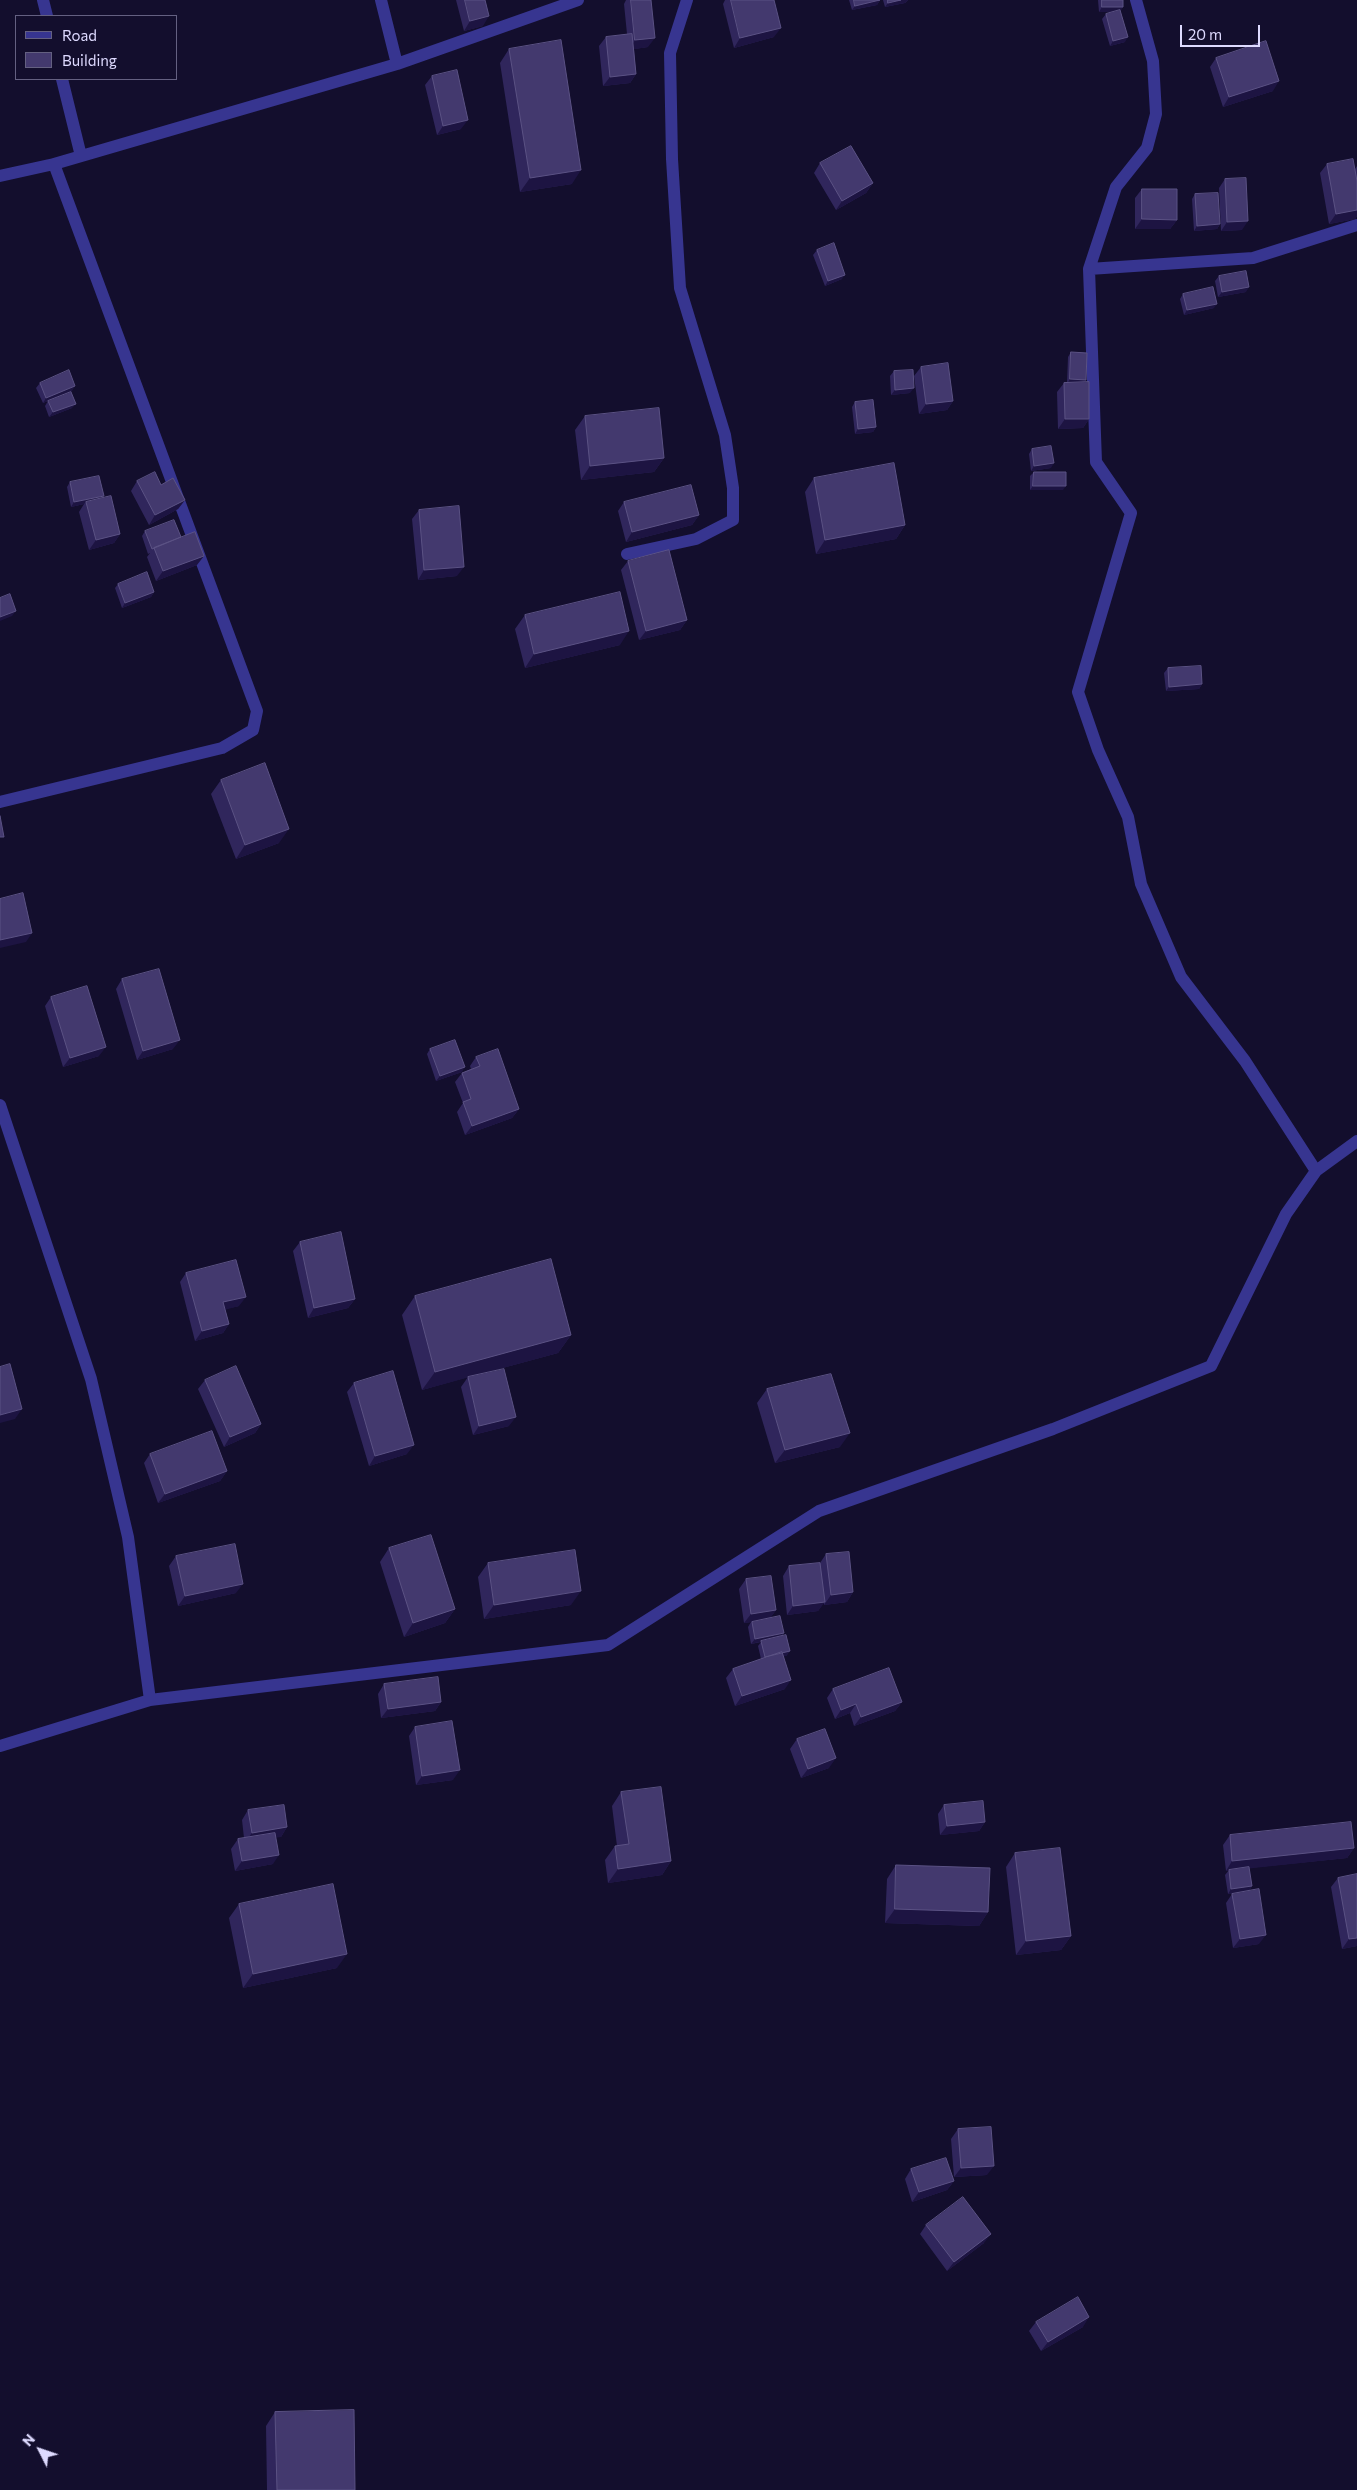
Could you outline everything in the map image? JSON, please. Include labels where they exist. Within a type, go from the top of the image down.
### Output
[{"type":"street","points":[[43,0],[47,15]]},
{"type":"street","points":[[381,0],[397,64]]},
{"type":"street","points":[[0,176],[54,164],[397,64],[578,0]]},
{"type":"street","points":[[627,554],[696,539],[733,520],[733,488],[725,435],[680,288],[672,159],[670,53],[687,0]]},
{"type":"street","points":[[1136,0],[1153,61],[1156,114],[1147,148],[1116,187],[1089,269],[1096,462],[1131,513],[1078,692],[1098,750],[1128,817],[1141,884],[1181,977],[1245,1061],[1316,1171]]},
{"type":"street","points":[[62,80],[81,156]]},
{"type":"street","points":[[0,802],[222,748],[252,730],[257,711],[54,164]]},
{"type":"street","points":[[1089,269],[1253,258],[1357,225]]},
{"type":"street","points":[[0,1105],[91,1379],[128,1537],[150,1700]]},
{"type":"street","points":[[0,1746],[150,1700],[608,1645],[819,1511],[1053,1429],[1211,1366],[1286,1214],[1316,1171],[1357,1141]]},
{"type":"building","points":[[465,0],[485,0],[489,16],[470,21]]},
{"type":"building","points":[[631,0],[651,0],[655,38],[635,40]]},
{"type":"building","points":[[731,0],[774,0],[781,28],[740,38]]},
{"type":"building","points":[[854,0],[880,0],[855,6]]},
{"type":"building","points":[[888,0],[901,0],[888,3]]},
{"type":"building","points":[[1102,0],[1123,0],[1123,7],[1102,7]]},
{"type":"building","points":[[1120,10],[1128,37],[1113,41],[1106,14]]},
{"type":"building","points":[[632,34],[636,74],[610,77],[606,37]]},
{"type":"building","points":[[561,40],[581,170],[530,178],[509,49]]},
{"type":"building","points":[[1266,41],[1279,81],[1229,97],[1216,58]]},
{"type":"building","points":[[457,70],[468,120],[443,126],[432,76]]},
{"type":"building","points":[[851,146],[873,183],[842,201],[820,163]]},
{"type":"building","points":[[1353,159],[1357,181],[1357,210],[1336,214],[1327,164]]},
{"type":"building","points":[[1246,178],[1248,221],[1227,222],[1225,179]]},
{"type":"building","points":[[1142,189],[1177,189],[1177,220],[1142,219]]},
{"type":"building","points":[[1218,193],[1220,224],[1197,226],[1195,194]]},
{"type":"building","points":[[834,243],[845,275],[828,281],[817,250]]},
{"type":"building","points":[[1246,271],[1249,287],[1222,292],[1219,276]]},
{"type":"building","points":[[1213,287],[1217,304],[1187,310],[1183,294]]},
{"type":"building","points":[[1071,352],[1087,353],[1086,380],[1070,379]]},
{"type":"building","points":[[948,363],[953,401],[926,404],[921,367]]},
{"type":"building","points":[[69,370],[75,386],[46,398],[40,383]]},
{"type":"building","points":[[913,370],[914,388],[895,390],[894,371]]},
{"type":"building","points":[[1089,382],[1089,419],[1065,419],[1064,383]]},
{"type":"building","points":[[71,392],[76,404],[53,412],[48,401]]},
{"type":"building","points":[[873,400],[876,427],[858,429],[855,402]]},
{"type":"building","points":[[659,408],[664,458],[590,466],[585,416]]},
{"type":"building","points":[[1051,446],[1054,463],[1034,466],[1032,449]]},
{"type":"building","points":[[894,463],[905,525],[825,540],[814,478]]},
{"type":"building","points":[[155,472],[161,485],[173,478],[185,500],[155,515],[137,481]]},
{"type":"building","points":[[1034,472],[1066,472],[1066,486],[1033,486]]},
{"type":"building","points":[[99,476],[104,496],[74,502],[70,482]]},
{"type":"building","points":[[691,485],[699,515],[632,532],[624,502]]},
{"type":"building","points":[[111,496],[120,534],[96,540],[86,502]]},
{"type":"building","points":[[459,506],[464,567],[424,570],[419,510]]},
{"type":"building","points":[[174,520],[181,537],[152,549],[145,531]]},
{"type":"building","points":[[195,532],[204,556],[163,571],[154,548]]},
{"type":"building","points":[[669,550],[687,620],[646,631],[628,561]]},
{"type":"building","points":[[147,572],[154,592],[125,603],[118,584]]},
{"type":"building","points":[[620,592],[629,631],[534,654],[525,615]]},
{"type":"building","points":[[10,594],[16,611],[0,617],[0,598]]},
{"type":"building","points":[[1201,666],[1202,684],[1169,687],[1168,668]]},
{"type":"building","points":[[265,763],[289,829],[245,845],[221,780]]},
{"type":"building","points":[[0,816],[4,837],[0,837]]},
{"type":"building","points":[[23,893],[32,933],[0,940],[0,899]]},
{"type":"building","points":[[159,969],[180,1040],[143,1051],[122,979]]},
{"type":"building","points":[[87,986],[106,1047],[70,1058],[51,997]]},
{"type":"building","points":[[455,1040],[465,1067],[440,1076],[430,1049]]},
{"type":"building","points":[[498,1049],[519,1109],[472,1126],[463,1102],[471,1099],[462,1073],[480,1066],[476,1057]]},
{"type":"building","points":[[341,1232],[355,1299],[314,1308],[300,1242]]},
{"type":"building","points":[[551,1259],[571,1335],[435,1372],[415,1296]]},
{"type":"building","points":[[236,1260],[246,1297],[223,1302],[229,1324],[202,1331],[186,1273]]},
{"type":"building","points":[[10,1364],[22,1409],[0,1415],[0,1367]]},
{"type":"building","points":[[236,1366],[261,1424],[230,1437],[205,1380]]},
{"type":"building","points":[[504,1369],[516,1417],[479,1426],[468,1377]]},
{"type":"building","points":[[393,1371],[414,1445],[375,1456],[354,1383]]},
{"type":"building","points":[[831,1374],[850,1433],[785,1450],[767,1389]]},
{"type":"building","points":[[212,1431],[227,1471],[165,1494],[150,1454]]},
{"type":"building","points":[[431,1535],[455,1609],[413,1623],[389,1548]]},
{"type":"building","points":[[235,1544],[243,1584],[185,1596],[176,1556]]},
{"type":"building","points":[[575,1550],[581,1591],[494,1605],[488,1563]]},
{"type":"building","points":[[849,1552],[853,1592],[831,1595],[826,1554]]},
{"type":"building","points":[[820,1563],[825,1602],[793,1606],[789,1566]]},
{"type":"building","points":[[771,1576],[776,1610],[751,1614],[746,1579]]},
{"type":"building","points":[[780,1616],[784,1633],[755,1639],[752,1622]]},
{"type":"building","points":[[786,1635],[790,1651],[765,1657],[761,1641]]},
{"type":"building","points":[[782,1652],[791,1680],[742,1696],[733,1669]]},
{"type":"building","points":[[889,1668],[902,1702],[861,1717],[856,1704],[841,1710],[833,1689]]},
{"type":"building","points":[[438,1677],[441,1702],[388,1709],[384,1684]]},
{"type":"building","points":[[452,1721],[460,1770],[422,1776],[415,1727]]},
{"type":"building","points":[[825,1729],[836,1758],[808,1769],[797,1739]]},
{"type":"building","points":[[661,1787],[671,1861],[618,1869],[615,1846],[629,1844],[621,1792]]},
{"type":"building","points":[[983,1801],[985,1822],[947,1826],[944,1805]]},
{"type":"building","points":[[284,1805],[287,1827],[252,1833],[248,1810]]},
{"type":"building","points":[[1351,1822],[1354,1848],[1232,1861],[1230,1835]]},
{"type":"building","points":[[275,1833],[279,1855],[242,1861],[238,1839]]},
{"type":"building","points":[[1060,1848],[1071,1936],[1026,1941],[1015,1853]]},
{"type":"building","points":[[896,1865],[990,1868],[988,1912],[895,1909]]},
{"type":"building","points":[[1249,1867],[1252,1886],[1231,1889],[1229,1870]]},
{"type":"building","points":[[1357,1874],[1357,1938],[1349,1939],[1338,1878]]},
{"type":"building","points":[[333,1884],[347,1954],[253,1974],[239,1904]]},
{"type":"building","points":[[1259,1889],[1266,1935],[1240,1939],[1232,1894]]},
{"type":"building","points":[[991,2127],[994,2166],[961,2168],[958,2129]]},
{"type":"building","points":[[946,2158],[954,2181],[919,2192],[911,2169]]},
{"type":"building","points":[[963,2197],[991,2234],[954,2262],[926,2225]]},
{"type":"building","points":[[1078,2297],[1089,2317],[1048,2342],[1036,2322]]},
{"type":"building","points":[[354,2410],[355,2490],[277,2490],[275,2412]]}]
